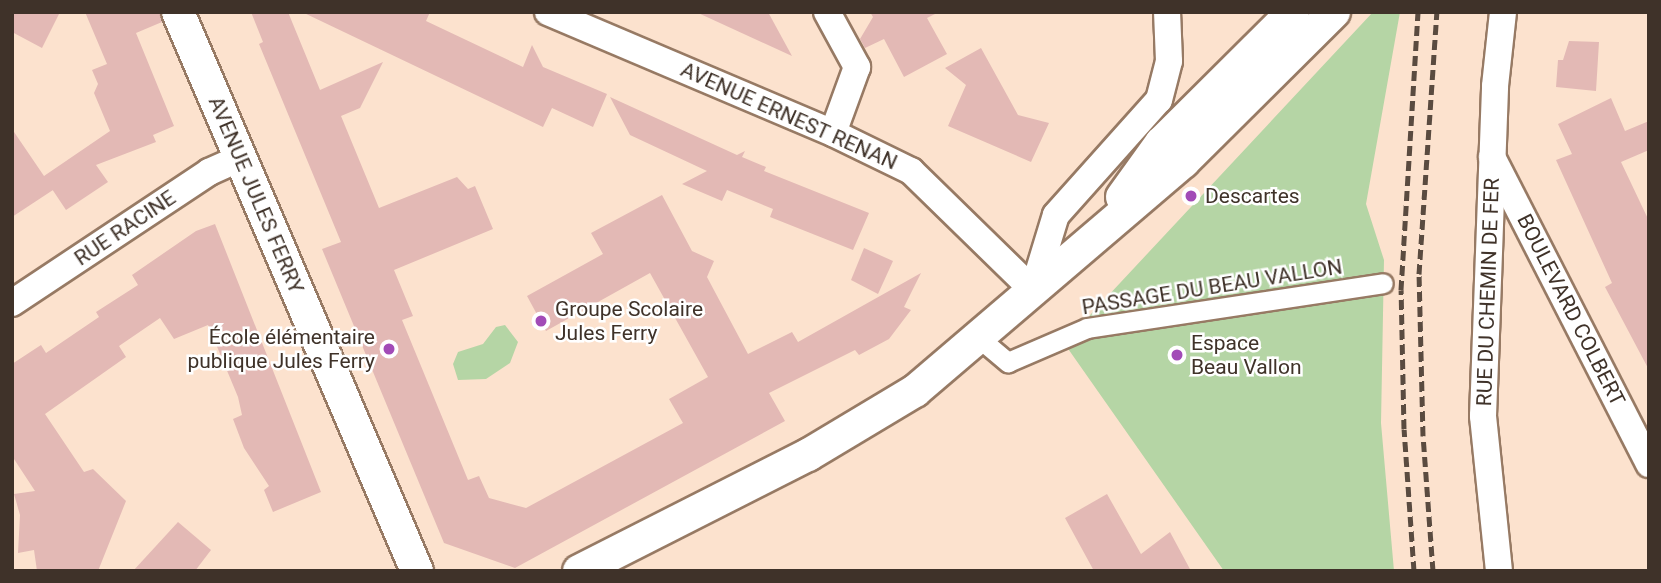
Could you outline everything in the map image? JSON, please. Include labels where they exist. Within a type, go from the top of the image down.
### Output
[{"type":"street","name":"AVENUE JULES FERRY","points":[[178,12],[416,571]]},
{"type":"street","name":"AVENUE ERNEST RENAN","points":[[548,12],[833,133],[911,172],[1033,290]]},
{"type":"street","points":[[827,12],[857,67],[833,133]]},
{"type":"street","points":[[1033,290],[1056,215],[1159,100],[1169,61],[1167,12]]},
{"type":"street","points":[[1099,229],[1161,142],[1293,12]]},
{"type":"street","points":[[579,571],[878,415],[979,338],[1099,229],[1183,162],[1334,12]]},
{"type":"street","name":"RUE DU CHEMIN DE FER","points":[[1499,571],[1483,416],[1492,158],[1503,12]]},
{"type":"street","name":"RUE RACINE","points":[[12,303],[209,172],[240,158]]},
{"type":"street","name":"BOULEVARD COLBERT","points":[[1492,158],[1649,464]]},
{"type":"street","name":"PASSAGE DU BEAU VALLON","points":[[979,338],[1008,362],[1087,328],[1383,283]]},
{"type":"green space","points":[[1373,12],[1400,12],[1366,204],[1384,260],[1381,423],[1394,571],[1224,571],[1064,343]]},
{"type":"green space","points":[[505,325],[518,342],[510,363],[486,379],[458,380],[453,364],[458,352],[483,344],[496,327]]},
{"type":"building","points":[[12,12],[60,12],[42,48],[12,32]]},
{"type":"building","points":[[85,12],[160,12],[162,22],[136,33],[174,126],[153,135],[156,142],[96,165],[108,182],[66,210],[53,190],[12,217],[12,129],[44,176],[110,131],[94,93],[98,84],[92,70],[107,64]]},
{"type":"building","points":[[251,12],[288,12],[320,90],[383,62],[360,108],[341,116],[379,208],[457,177],[468,189],[475,186],[493,229],[394,270],[413,316],[402,320],[468,480],[479,476],[489,498],[526,508],[683,423],[669,399],[708,377],[650,273],[546,331],[527,296],[603,254],[591,233],[662,195],[692,251],[714,261],[707,277],[748,354],[792,332],[798,342],[921,273],[904,307],[911,310],[889,339],[859,355],[855,350],[769,393],[785,421],[515,568],[444,543],[322,249],[341,242],[259,44],[263,42]]},
{"type":"building","points":[[302,12],[430,12],[426,21],[523,67],[532,45],[543,67],[607,94],[593,127],[552,108],[543,127]]},
{"type":"building","points":[[696,12],[768,12],[792,56]]},
{"type":"building","points":[[870,12],[939,12],[927,18],[947,54],[904,77],[884,39],[865,48],[860,39],[873,17]]},
{"type":"building","points":[[1569,41],[1599,42],[1596,91],[1556,87],[1558,60],[1563,60]]},
{"type":"building","points":[[981,48],[1018,115],[1049,123],[1031,162],[948,126],[966,85],[945,68]]},
{"type":"building","points":[[610,97],[737,155],[745,151],[742,157],[766,167],[764,171],[869,213],[853,250],[770,217],[773,209],[727,190],[722,201],[682,184],[707,171],[630,135]]},
{"type":"building","points":[[1611,98],[1625,131],[1649,121],[1649,150],[1621,162],[1649,221],[1649,370],[1605,287],[1612,283],[1556,160],[1572,154],[1558,124]]},
{"type":"building","points":[[215,224],[321,492],[273,512],[264,490],[269,486],[244,448],[233,419],[242,415],[238,397],[208,325],[174,339],[160,318],[119,346],[126,357],[45,414],[84,472],[93,469],[126,501],[98,571],[37,571],[34,550],[18,553],[20,515],[14,494],[35,491],[12,456],[12,364],[41,345],[46,353],[99,317],[96,312],[138,285],[132,275],[196,231]]},
{"type":"building","points":[[864,248],[893,261],[878,294],[851,280]]},
{"type":"building","points":[[1107,494],[1141,554],[1170,532],[1191,571],[1094,571],[1065,518]]},
{"type":"building","points":[[178,522],[211,550],[195,571],[133,571]]},
{"type":"railway","points":[[1414,571],[1404,429],[1401,290],[1418,12]]},
{"type":"railway","points":[[1433,571],[1423,436],[1419,274],[1437,12]]},
{"type":"place","name":"Descartes","points":[[1191,196]]},
{"type":"place","name":"Groupe Scolaire Jules Ferry","points":[[541,321]]},
{"type":"place","name":"École élémentaire publique Jules Ferry","points":[[389,349]]},
{"type":"place","name":"Espace Beau Vallon","points":[[1177,355]]}]
